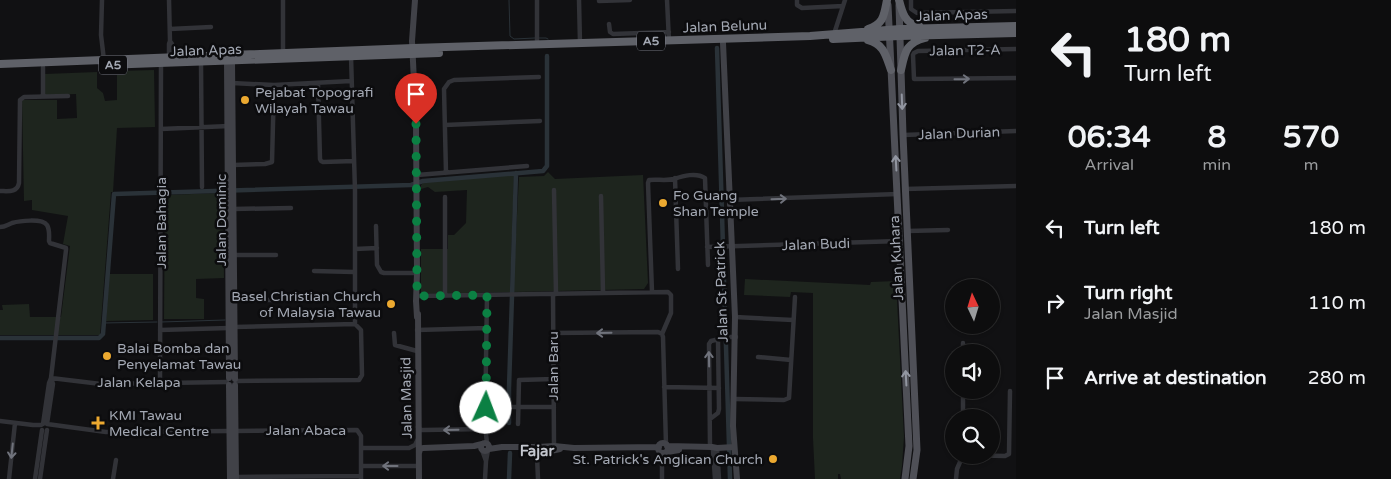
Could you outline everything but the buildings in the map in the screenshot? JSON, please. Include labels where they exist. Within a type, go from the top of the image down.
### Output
[{"type":"highway","points":[[857,36],[877,26],[884,15],[888,0]]},
{"type":"highway","points":[[899,0],[904,16],[911,24],[939,31]]},
{"type":"highway","points":[[901,70],[905,52],[912,44],[939,31]]},
{"type":"highway","name":"Jalan Apas","points":[[889,33],[1016,31]]},
{"type":"highway","name":"Jalan Belunu","points":[[413,51],[724,43],[889,33]]},
{"type":"highway","name":"Jalan Belunu","points":[[413,51],[537,40],[580,43],[834,35],[857,36]]},
{"type":"highway","points":[[857,36],[877,43],[885,54],[891,70]]},
{"type":"highway","name":"Jalan Apas","points":[[2,66],[171,57],[228,59],[351,56],[413,51]]},
{"type":"highway","name":"Jalan Apas","points":[[2,66],[43,67],[161,64],[202,62],[283,53],[413,51]]},
{"type":"main road","name":"Jalan Kuhara","points":[[888,0],[909,446],[905,479]]},
{"type":"main road","name":"Jalan Kuhara","points":[[899,0],[905,189],[917,450],[913,479]]},
{"type":"main road","points":[[905,348],[907,331],[911,326]]},
{"type":"street","points":[[102,0],[100,36],[104,60]]},
{"type":"street","points":[[169,0],[170,41],[168,44],[171,57]]},
{"type":"street","points":[[283,0],[283,53]]},
{"type":"street","name":"Jalan Masjid","points":[[415,0],[413,51],[417,317]]},
{"type":"street","points":[[537,0],[537,40]]},
{"type":"street","points":[[579,0],[580,43]]},
{"type":"street","points":[[599,1],[630,0]]},
{"type":"street","points":[[667,0],[669,40]]},
{"type":"street","points":[[797,0],[797,5],[802,8],[844,6]]},
{"type":"street","points":[[834,35],[845,0]]},
{"type":"street","points":[[910,0],[911,9],[917,13],[1016,12]]},
{"type":"street","points":[[609,24],[610,32],[613,34],[669,32]]},
{"type":"street","points":[[170,29],[211,27]]},
{"type":"street","name":"Jalan St Patrick","points":[[724,43],[730,200],[726,247],[736,337],[730,448],[737,479]]},
{"type":"street","name":"Jalan T2-A","points":[[1016,49],[918,51],[913,55],[914,79],[1016,78]]},
{"type":"street","points":[[160,328],[355,324],[355,184],[351,56]]},
{"type":"street","name":"Jalan Dominic","points":[[228,59],[232,83],[230,126],[233,165],[230,186]]},
{"type":"street","name":"Jalan Dominic","points":[[228,59],[230,198],[234,255],[232,328]]},
{"type":"street","points":[[202,62],[202,187]]},
{"type":"street","name":"Jalan Bahagia","points":[[160,382],[161,64]]},
{"type":"street","points":[[43,67],[43,96]]},
{"type":"street","points":[[446,173],[444,89],[449,82],[454,80],[539,77]]},
{"type":"street","points":[[232,83],[274,85],[351,81]]},
{"type":"street","points":[[318,83],[320,159],[323,162],[354,161]]},
{"type":"street","points":[[233,165],[266,164],[272,162],[274,85]]},
{"type":"street","points":[[0,191],[16,190],[18,188],[20,100],[24,97],[68,96]]},
{"type":"street","points":[[445,125],[540,121]]},
{"type":"street","points":[[161,129],[230,126]]},
{"type":"street","name":"Jalan Durian","points":[[903,135],[1016,131]]},
{"type":"street","points":[[416,180],[446,173],[526,166]]},
{"type":"street","points":[[652,292],[648,182],[651,180],[700,175],[705,178],[708,265]]},
{"type":"street","points":[[675,178],[678,269]]},
{"type":"street","points":[[905,189],[1016,186]]},
{"type":"street","name":"Jalan Baru","points":[[542,450],[554,437],[554,190]]},
{"type":"street","points":[[730,200],[898,194]]},
{"type":"street","points":[[601,196],[603,293]]},
{"type":"street","points":[[445,197],[445,296]]},
{"type":"street","points":[[231,210],[291,208]]},
{"type":"street","name":"Jalan Dominic","points":[[231,210],[234,478]]},
{"type":"street","points":[[0,227],[14,223],[45,222],[48,226],[50,243],[66,248],[51,378],[53,384],[35,479]]},
{"type":"street","points":[[376,226],[377,265],[380,272],[417,273]]},
{"type":"street","points":[[907,231],[948,230]]},
{"type":"street","name":"Jalan Budi","points":[[708,247],[900,241]]},
{"type":"street","points":[[354,249],[377,248]]},
{"type":"street","points":[[234,255],[276,255]]},
{"type":"street","points":[[314,271],[354,272]]},
{"type":"street","name":"Jalan Masjid","points":[[417,288],[419,479]]},
{"type":"street","points":[[418,296],[668,292],[671,295],[672,313],[662,334],[665,433],[662,479]]},
{"type":"street","points":[[485,479],[487,295]]},
{"type":"street","points":[[734,399],[787,400],[789,396],[795,297]]},
{"type":"street","points":[[234,300],[293,300]]},
{"type":"street","points":[[735,317],[794,320]]},
{"type":"street","name":"Jalan Kelapa","points":[[51,378],[101,384],[359,380],[362,375],[361,330],[355,324]]},
{"type":"street","points":[[417,330],[487,328]]},
{"type":"street","points":[[553,334],[658,332],[662,334]]},
{"type":"street","points":[[394,333],[395,346],[417,351]]},
{"type":"street","points":[[719,479],[710,419],[709,344],[711,341],[736,337]]},
{"type":"street","points":[[710,419],[719,411],[718,340]]},
{"type":"street","points":[[758,357],[791,360]]},
{"type":"street","points":[[518,424],[519,380],[554,380]]},
{"type":"street","points":[[664,388],[719,388]]},
{"type":"street","points":[[1000,456],[1009,454],[1010,450],[1010,391]]},
{"type":"street","points":[[486,408],[554,407]]},
{"type":"street","points":[[0,421],[14,423],[9,479]]},
{"type":"street","name":"Jalan Abaca","points":[[14,423],[106,432],[354,430],[360,433],[361,478]]},
{"type":"street","points":[[40,479],[44,427]]},
{"type":"street","points":[[418,427],[424,430],[485,427]]},
{"type":"street","points":[[361,448],[409,448],[415,445],[418,438]]},
{"type":"street","points":[[419,452],[423,448],[468,447],[523,447],[530,450],[542,450],[644,447],[714,451],[730,448]]},
{"type":"street","points":[[538,479],[542,450]]},
{"type":"street","points":[[714,451],[715,479]]},
{"type":"street","points":[[113,479],[116,460]]},
{"type":"street","points":[[956,479],[956,469],[958,464]]},
{"type":"street","points":[[361,466],[419,466]]},
{"type":"street","points":[[234,478],[361,478]]},
{"type":"shaded area","points":[[154,70],[155,127],[117,128],[100,335],[0,335],[0,310],[3,310],[2,305],[29,304],[30,317],[61,317],[70,246],[63,244],[68,216],[32,210],[32,200],[24,201],[22,100],[57,100],[57,119],[77,118],[76,94],[45,95],[45,74],[97,72],[97,88],[103,93],[105,101],[117,100],[117,71]]},
{"type":"shaded area","points":[[548,172],[555,179],[643,175],[648,283],[644,289],[513,292],[519,177],[544,176]]},
{"type":"shaded area","points":[[514,175],[510,292],[421,294],[421,249],[448,249],[448,235],[454,235],[466,223],[467,190],[435,192],[428,187],[421,189],[421,185],[424,182]]},
{"type":"shaded area","points":[[222,193],[224,278],[196,279],[196,298],[204,299],[204,319],[164,319],[165,195]]},
{"type":"shaded area","points":[[109,274],[153,274],[153,320],[106,321]]},
{"type":"shaded area","points":[[745,279],[870,285],[871,282],[896,281],[904,437],[900,479],[841,479],[840,474],[838,474],[838,479],[815,479],[813,438],[813,293],[791,292],[790,297],[744,295]]},
{"type":"waterway","points":[[509,0],[510,36],[514,39],[535,38]]},
{"type":"waterway","points":[[539,38],[548,39]]},
{"type":"waterway","points":[[717,48],[730,479]]},
{"type":"waterway","points":[[0,338],[99,338],[103,334],[114,194],[411,185],[423,181],[543,171],[547,166],[547,56]]},
{"type":"waterway","points":[[509,423],[516,173]]},
{"type":"waterway","points":[[161,322],[225,320]]},
{"type":"waterway","points":[[103,323],[157,322]]},
{"type":"waterway","points":[[509,479],[510,453]]},
{"type":"place","name":"Pejabat Topografi Wilayah Tawau","points":[[245,100]]},
{"type":"place","name":"Fo Guang Shan Temple","points":[[663,203]]},
{"type":"place","name":"Basel Christian Church of Malaysia Tawau","points":[[391,304]]},
{"type":"place","name":"Balai Bomba dan Penyelamat Tawau","points":[[107,356]]},
{"type":"place","name":"KMI Tawau Medical Centre","points":[[98,423]]},
{"type":"place","name":"St. Patrick's Anglican Church","points":[[773,459]]},
{"type":"district","name":"Fajar","points":[[537,451]]},
{"type":"route","points":[[416,124],[418,296],[487,295],[486,408]]}]
